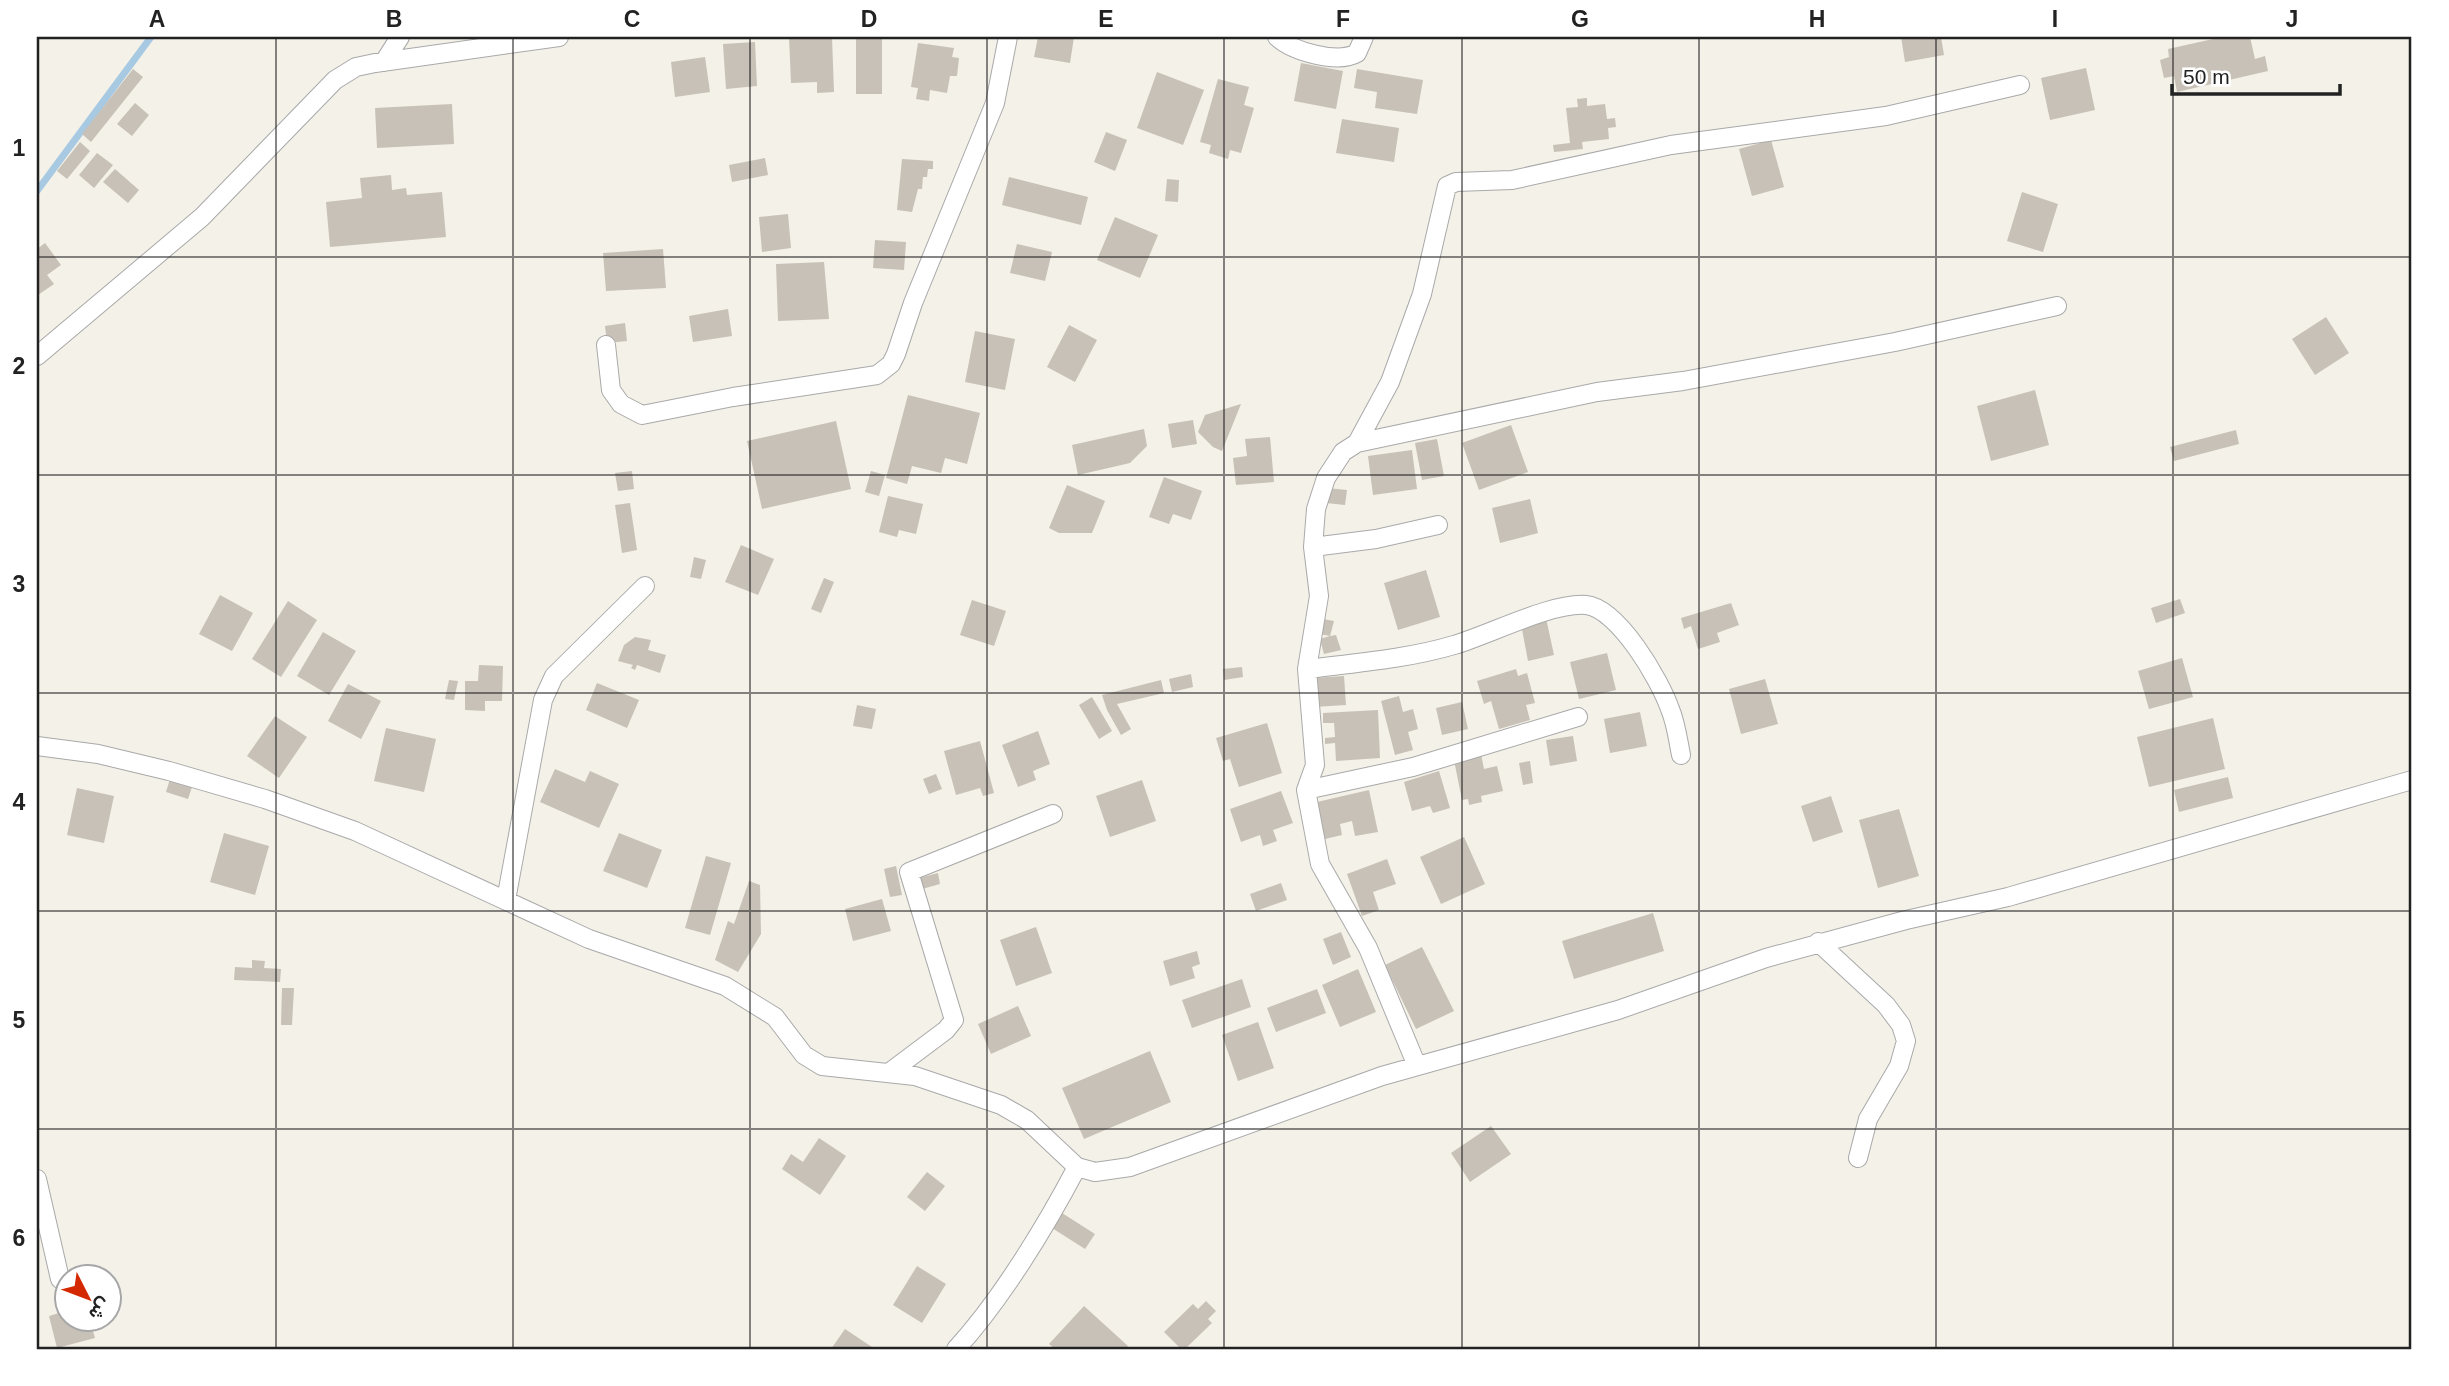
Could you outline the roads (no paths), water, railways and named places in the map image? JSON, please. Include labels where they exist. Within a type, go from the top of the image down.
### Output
[{"type":"street","points":[[384,62],[400,37]]},
{"type":"street","points":[[37,356],[202,217],[335,80],[356,67],[559,37]]},
{"type":"street","points":[[606,345],[611,390],[621,404],[642,415],[733,397],[877,376],[891,364],[896,354],[913,303],[995,103],[1008,37]]},
{"type":"street","points":[[1277,37],[1313,53],[1346,59],[1357,53],[1364,37]]},
{"type":"street","points":[[1357,443],[1390,382],[1422,294],[1447,186],[1455,182],[1512,180],[1671,145],[1886,116],[2020,85]]},
{"type":"street","points":[[1417,1066],[1368,948],[1320,863],[1306,790],[1315,765],[1307,669],[1319,596],[1313,547],[1317,509],[1326,478],[1343,452],[1357,443],[1597,392],[1683,381],[1895,342],[2057,306]]},
{"type":"street","points":[[1313,547],[1376,539],[1438,525]]},
{"type":"street","points":[[506,900],[543,701],[554,676],[645,586]]},
{"type":"street","points":[[1307,669],[1452,646],[1522,621],[1572,606],[1588,605],[1608,614],[1659,682],[1671,710],[1681,755]]},
{"type":"street","points":[[1306,790],[1413,768],[1578,717]]},
{"type":"street","points":[[37,746],[98,754],[265,799],[355,831],[589,939],[725,986],[775,1017],[804,1055],[822,1066],[915,1076],[1001,1105],[1027,1120],[1077,1167],[1095,1172],[1130,1167],[1382,1076],[1618,1010],[1818,942],[2008,897],[2412,780]]},
{"type":"street","points":[[890,1073],[946,1030],[954,1020],[909,872],[1053,814]]},
{"type":"street","points":[[1818,942],[1886,1005],[1901,1025],[1906,1041],[1899,1066],[1868,1119],[1858,1158]]},
{"type":"street","points":[[956,1349],[1007,1281],[1056,1207],[1077,1167]]},
{"type":"street","points":[[37,1179],[57,1264]]},
{"type":"waterway","points":[[37,191],[151,37]]}]
